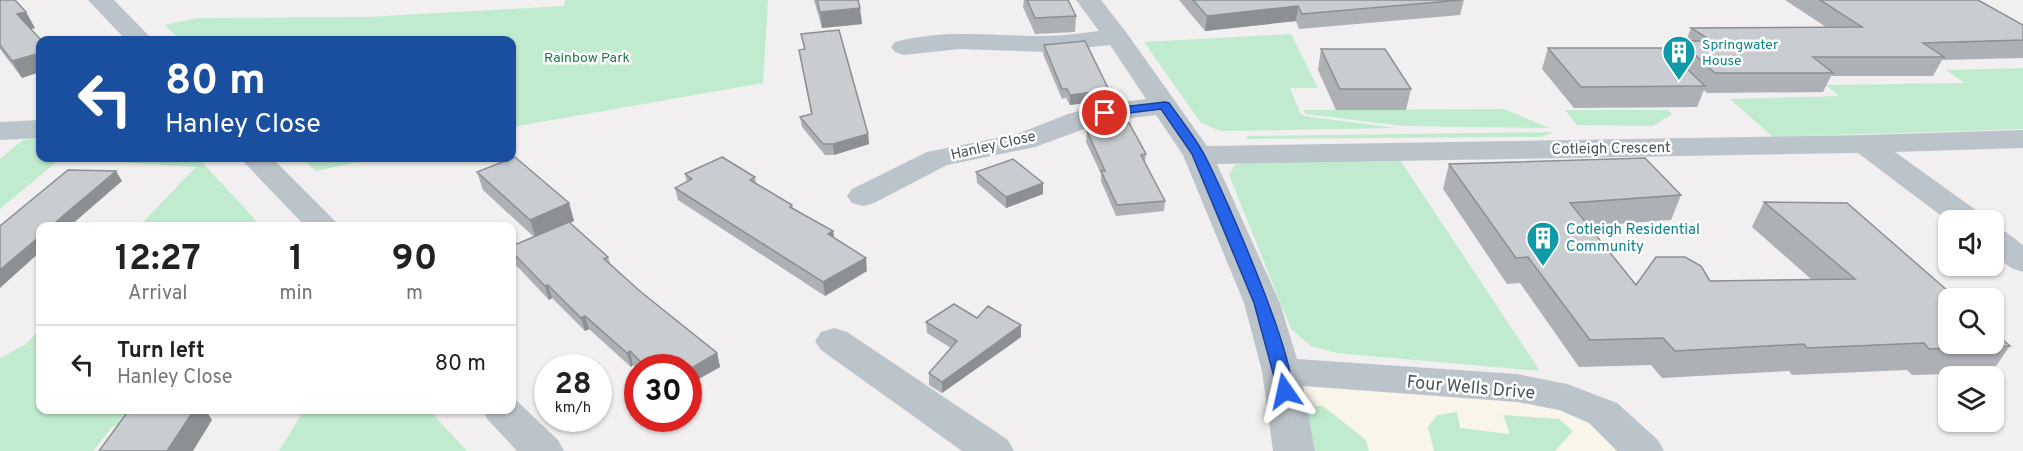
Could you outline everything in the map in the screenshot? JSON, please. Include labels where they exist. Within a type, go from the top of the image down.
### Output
[{"type":"street","points":[[100,0],[136,36]]},
{"type":"street","points":[[1088,0],[1117,37],[1198,154],[1262,303],[1281,371],[1294,451]]},
{"type":"street","points":[[903,47],[959,41],[1046,44],[1117,37]]},
{"type":"street","name":"Hanley Close","points":[[863,196],[938,158],[1025,141],[1078,120],[1105,113],[1165,105]]},
{"type":"street","points":[[0,131],[36,129]]},
{"type":"street","name":"Cotleigh Crescent","points":[[1198,154],[1865,144],[2023,139]]},
{"type":"street","points":[[1865,144],[1954,210]]},
{"type":"street","points":[[259,162],[319,222]]},
{"type":"street","points":[[2004,247],[2023,261]]},
{"type":"street","points":[[834,341],[993,451]]},
{"type":"street","name":"Four Wells Drive","points":[[1281,371],[1517,388],[1567,398],[1603,413],[1642,451]]},
{"type":"street","points":[[506,414],[543,451]]},
{"type":"shaded area","points":[[1281,371],[1567,398],[1643,451],[1294,451]]},
{"type":"green space","name":"Rainbow Park","points":[[565,0],[768,0],[763,83],[516,126],[516,36],[176,36],[165,25],[197,18],[368,17],[564,6]]},
{"type":"green space","points":[[1291,34],[1318,88],[1290,88],[1300,113],[1304,116],[1396,128],[1221,131],[1201,123],[1144,42]]},
{"type":"green space","points":[[2023,68],[2023,129],[1773,137],[1730,99],[1839,96],[1826,85],[1965,83],[1946,70]]},
{"type":"green space","points":[[1504,109],[1550,128],[1403,126],[1305,114],[1304,110]]},
{"type":"green space","points":[[1565,110],[1668,110],[1672,114],[1653,126],[1577,125]]},
{"type":"green space","points":[[1554,132],[1541,137],[1248,139],[1246,136]]},
{"type":"green space","points":[[36,138],[36,162],[56,162],[0,209],[0,159],[23,140]]},
{"type":"green space","points":[[1398,157],[1540,371],[1336,353],[1311,346],[1291,329],[1229,175],[1235,165],[1256,160]]},
{"type":"green space","points":[[121,162],[202,162],[257,222],[143,222],[196,167]]},
{"type":"green space","points":[[306,162],[358,162],[316,171]]},
{"type":"green space","points":[[36,333],[36,414],[144,414],[112,427],[93,451],[0,451],[0,358],[26,344]]},
{"type":"green space","points":[[1323,406],[1366,440],[1369,451],[1315,451],[1306,407]]},
{"type":"green space","points":[[1457,412],[1460,428],[1510,434],[1503,415],[1559,419],[1573,431],[1555,451],[1434,451],[1428,427],[1437,415]]},
{"type":"green space","points":[[302,414],[433,414],[467,451],[279,451]]},
{"type":"building","points":[[0,0],[15,0],[26,12],[17,14],[37,36],[36,54],[12,61],[0,45]]},
{"type":"building","points":[[817,0],[858,0],[860,8],[820,12]]},
{"type":"building","points":[[1027,0],[1068,0],[1076,16],[1035,18]]},
{"type":"building","points":[[1193,0],[1461,0],[1302,14],[1298,6],[1207,16]]},
{"type":"building","points":[[1820,0],[1978,0],[2023,25],[2023,40],[1923,43],[1944,57],[1813,57],[1833,73],[1715,73],[1680,41],[1712,41],[1691,28],[1862,27]]},
{"type":"building","points":[[839,30],[868,134],[833,144],[823,144],[800,117],[812,114],[799,50],[805,49],[801,34]]},
{"type":"building","points":[[1085,41],[1109,90],[1070,95],[1067,89],[1062,89],[1044,45]]},
{"type":"building","points":[[1548,48],[1665,48],[1705,86],[1581,87]]},
{"type":"building","points":[[1321,49],[1385,49],[1411,89],[1340,89]]},
{"type":"building","points":[[1123,118],[1126,124],[1129,123],[1146,154],[1141,155],[1165,201],[1117,205],[1101,171],[1105,171],[1087,131]]},
{"type":"building","points":[[722,157],[755,177],[750,180],[792,205],[790,207],[833,231],[828,234],[866,258],[823,282],[675,188],[692,179],[685,174]]},
{"type":"building","points":[[516,158],[569,203],[530,220],[477,172],[502,162],[516,162]]},
{"type":"building","name":"Cotleigh Residential Community","points":[[1645,158],[1681,195],[1570,203],[1636,285],[1656,257],[1685,257],[1701,266],[1710,281],[1855,279],[1764,202],[1847,203],[1945,288],[1938,288],[1938,349],[1929,349],[1924,343],[1807,348],[1804,344],[1675,351],[1663,338],[1590,340],[1528,257],[1516,258],[1449,164]]},
{"type":"building","points":[[1013,159],[1043,183],[1006,197],[976,172]]},
{"type":"building","points":[[68,170],[116,171],[56,222],[36,222],[36,239],[0,270],[0,226]]},
{"type":"building","points":[[569,222],[608,257],[604,259],[641,292],[717,353],[702,362],[702,354],[633,354],[630,351],[627,353],[585,316],[581,318],[516,256],[516,244]]},
{"type":"building","points":[[954,304],[977,318],[988,306],[1021,325],[942,382],[929,373],[957,341],[926,322]]},
{"type":"building","points":[[126,414],[191,414],[167,451],[99,451]]},
{"type":"place","name":"Springwater House","points":[[1679,81]]},
{"type":"place","name":"Cotleigh Residential Community","points":[[1543,267]]},
{"type":"route","points":[[1105,113],[1165,105],[1198,154],[1262,303],[1285,391]]}]
